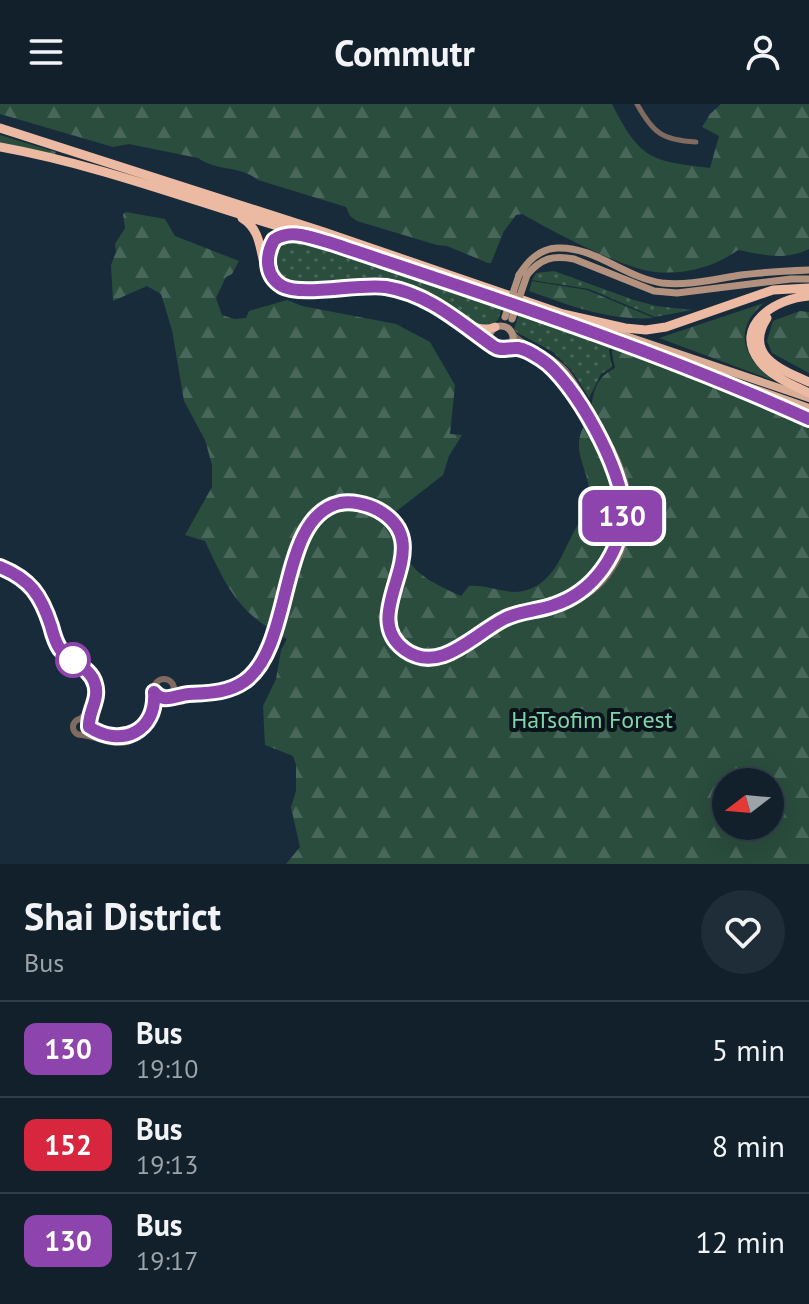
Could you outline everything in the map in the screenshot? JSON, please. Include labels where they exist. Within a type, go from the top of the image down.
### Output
[{"type":"highway","points":[[0,128],[338,237],[563,314],[625,328],[646,330],[682,323],[773,290],[809,288]]},
{"type":"highway","points":[[0,147],[55,157],[116,174],[564,320],[665,358],[809,419]]},
{"type":"highway","points":[[225,210],[251,224],[268,278],[277,289],[296,294],[335,288]]},
{"type":"highway","points":[[331,243],[297,234],[280,236],[270,247],[268,265],[274,279],[290,289],[371,286],[403,290],[478,330],[497,327]]},
{"type":"highway","points":[[809,299],[770,314],[763,323],[759,339],[761,351],[770,361],[809,382]]},
{"type":"highway","points":[[809,299],[787,300],[766,311],[756,324],[752,344],[755,355],[765,367],[809,395]]},
{"type":"highway","points":[[451,314],[491,344]]},
{"type":"main road","points":[[509,318],[489,337],[491,344],[499,350],[512,343],[509,318],[531,259],[544,250],[555,248],[582,252],[662,283],[704,282],[743,275],[809,270]]},
{"type":"main road","points":[[523,275],[539,262],[561,257],[574,259],[654,291],[677,293],[809,279]]},
{"type":"main road","points":[[563,314],[809,395]]},
{"type":"main road","points":[[497,327],[511,332]]},
{"type":"main road","points":[[665,358],[809,408]]},
{"type":"street","points":[[637,104],[648,123],[663,137],[696,142]]},
{"type":"street","points":[[154,692],[161,699],[220,692],[250,677],[261,663],[272,639],[305,532],[319,514],[340,503],[373,508],[387,517],[399,533],[403,558],[388,620],[397,642],[411,653],[430,658],[447,654],[503,619],[565,604],[591,592],[611,570],[621,552],[629,522],[629,490],[625,474],[576,384],[553,358],[514,337],[511,332]]},
{"type":"street","points":[[507,348],[534,354],[559,374],[606,451],[622,491],[622,521],[609,559],[588,586],[567,600],[545,608]]},
{"type":"street","points":[[0,567],[22,578],[39,594],[56,642],[93,679],[97,689],[88,731],[82,735]]},
{"type":"street","points":[[78,720],[83,719],[114,737],[134,733],[142,727],[152,709],[155,685],[160,679],[172,682],[183,690],[202,694]]},
{"type":"street","points":[[93,707],[73,728],[77,734],[113,743],[130,741],[147,730],[160,706],[170,697],[174,689],[172,682]]},
{"type":"green space","points":[[0,104],[612,104],[639,147],[649,154],[673,163],[710,168],[719,136],[702,127],[721,104],[809,104],[809,249],[782,256],[738,250],[699,268],[655,272],[607,257],[522,214],[516,215],[504,231],[491,263],[488,263],[447,246],[357,221],[350,216],[346,207],[258,180],[244,172],[198,158],[129,144],[113,147],[0,114]]},
{"type":"green space","points":[[0,135],[56,152],[0,144]]},
{"type":"green space","name":"HaTsofim Forest","points":[[126,212],[165,219],[175,236],[239,261],[232,274],[226,277],[216,298],[222,315],[234,319],[246,318],[249,311],[287,300],[302,306],[396,324],[430,342],[455,385],[450,434],[462,435],[449,456],[443,475],[389,517],[401,547],[414,567],[422,575],[461,596],[469,586],[523,591],[543,582],[556,566],[587,505],[589,489],[579,439],[601,378],[615,368],[614,343],[809,423],[809,864],[286,864],[300,847],[291,807],[296,791],[296,765],[293,756],[265,745],[263,706],[276,679],[281,650],[287,639],[245,609],[228,586],[205,541],[185,535],[212,487],[212,465],[205,440],[184,401],[172,330],[161,294],[147,286],[113,301],[111,265],[116,252],[115,244],[125,228],[123,214]]},
{"type":"green space","points":[[295,236],[503,305],[498,320],[490,324],[475,323],[427,295],[391,283],[307,287],[286,283],[276,272],[272,257],[278,242]]},
{"type":"green space","points":[[554,271],[634,300],[692,310],[655,317],[589,289],[532,280],[536,273]]},
{"type":"green space","points":[[532,281],[587,290],[654,318],[606,315],[575,307],[529,291]]},
{"type":"green space","points":[[764,303],[747,324],[746,344],[756,364],[775,381],[659,338]]},
{"type":"green space","points":[[520,311],[611,344],[612,367],[601,374],[589,398],[573,372],[553,352],[516,332],[514,329]]},
{"type":"green space","points":[[800,311],[809,312],[809,373],[772,353],[767,341],[773,321]]},
{"type":"bus line","name":"130","points":[[0,567],[16,573],[39,594],[56,642],[93,679],[97,689],[89,727],[119,738],[142,727],[154,704],[154,692],[165,699],[211,693],[228,690],[250,677],[269,649],[305,532],[319,514],[340,503],[373,508],[396,527],[403,545],[403,558],[388,609],[388,620],[397,642],[417,656],[430,658],[447,654],[503,619],[560,603],[588,586],[609,559],[617,540],[622,521],[622,491],[606,451],[559,374],[534,354],[517,348],[496,349],[451,314],[413,294],[393,288],[361,285],[298,290],[283,287],[271,275],[268,253],[274,240],[286,234],[331,243],[564,320],[665,358],[809,419]]}]
